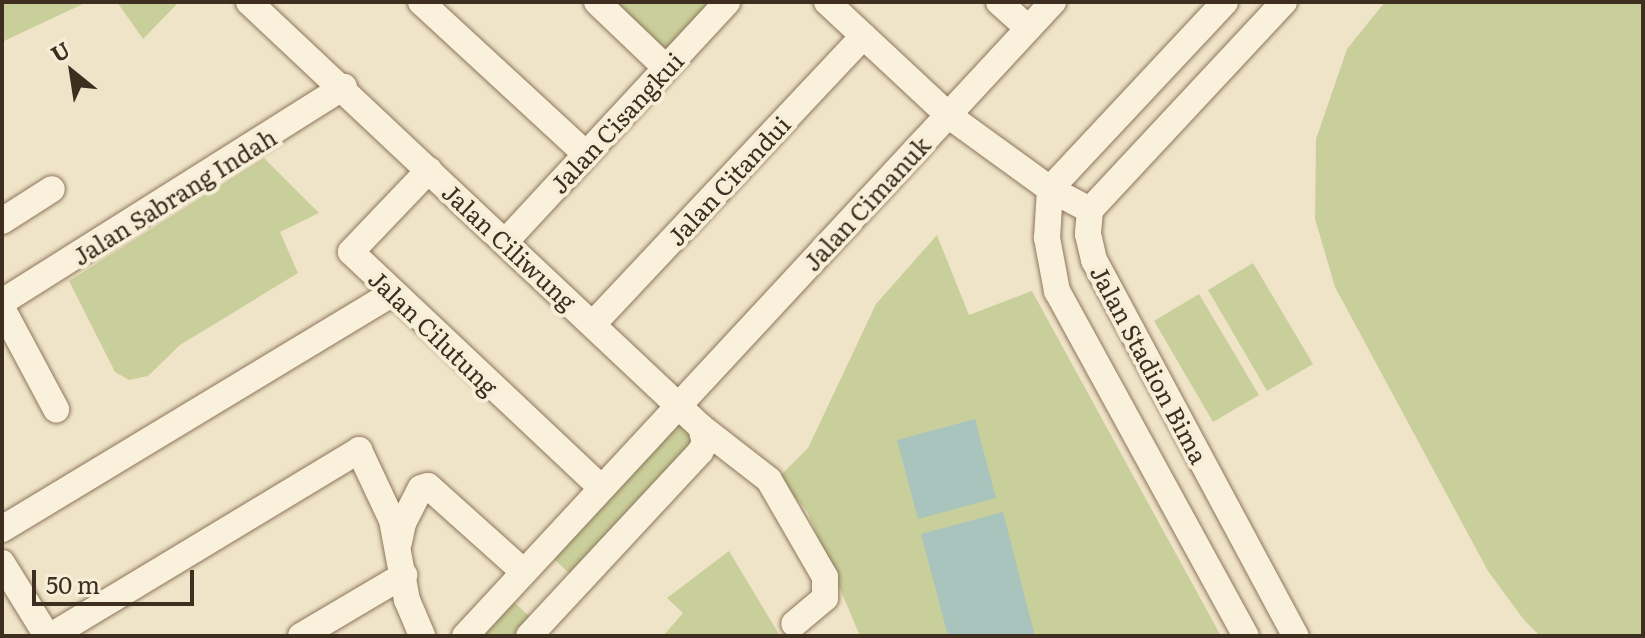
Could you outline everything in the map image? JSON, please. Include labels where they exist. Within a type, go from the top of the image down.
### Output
[{"type":"street","name":"Jalan Ciliwung","points":[[249,2],[344,87],[679,403]]},
{"type":"street","points":[[421,2],[586,154]]},
{"type":"street","points":[[597,2],[666,68]]},
{"type":"street","name":"Jalan Cisangkui","points":[[505,242],[727,2]]},
{"type":"street","points":[[827,2],[948,115],[1050,189],[1090,210],[1284,2]]},
{"type":"street","points":[[999,2],[1028,28]]},
{"type":"street","name":"Jalan Cimanuk","points":[[465,636],[1053,2]]},
{"type":"street","points":[[1050,189],[1225,2]]},
{"type":"street","name":"Jalan Citandui","points":[[593,324],[863,36]]},
{"type":"street","name":"Jalan Sabrang Indah","points":[[2,305],[344,87]]},
{"type":"street","name":"Jalan Cilutung","points":[[429,170],[351,252],[601,488]]},
{"type":"street","points":[[2,221],[52,189]]},
{"type":"street","name":"Jalan Stadion Bima","points":[[1050,189],[1047,238],[1057,291],[1246,636]]},
{"type":"street","name":"Jalan Stadion Bima","points":[[1090,210],[1094,260],[1296,636]]},
{"type":"street","points":[[2,529],[392,294]]},
{"type":"street","points":[[2,305],[56,409]]},
{"type":"street","points":[[679,403],[701,427],[769,480],[825,577],[825,598],[794,624]]},
{"type":"street","points":[[529,636],[700,452],[705,443],[701,427]]},
{"type":"street","points":[[2,563],[49,636],[359,450],[399,542],[404,575],[422,636]]},
{"type":"street","points":[[399,542],[403,523],[421,488],[428,486],[524,572]]},
{"type":"street","points":[[301,636],[404,575]]},
{"type":"green space","points":[[2,2],[87,2],[2,42]]},
{"type":"green space","points":[[117,2],[179,2],[143,39]]},
{"type":"green space","points":[[611,2],[715,2],[666,54]]},
{"type":"green space","points":[[1385,2],[1643,2],[1643,636],[1540,636],[1524,620],[1488,571],[1335,287],[1315,219],[1316,139],[1347,49]]},
{"type":"green space","points":[[264,158],[319,213],[280,232],[298,273],[180,345],[148,376],[129,380],[115,372],[69,281]]},
{"type":"green space","points":[[937,235],[969,315],[1032,291],[1221,636],[860,636],[807,511],[778,478],[808,448],[876,304]]},
{"type":"green space","points":[[1253,263],[1313,364],[1267,391],[1208,290]]},
{"type":"green space","points":[[1199,294],[1259,395],[1213,422],[1154,321]]},
{"type":"green space","points":[[679,421],[697,437],[570,574],[553,558]]},
{"type":"green space","points":[[729,551],[780,636],[663,636],[683,613],[667,598]]},
{"type":"green space","points":[[512,600],[531,618],[514,636],[479,636]]},
{"type":"water","points":[[975,419],[996,498],[918,519],[897,440]]},
{"type":"water","points":[[1003,512],[1035,636],[948,636],[921,534]]}]
